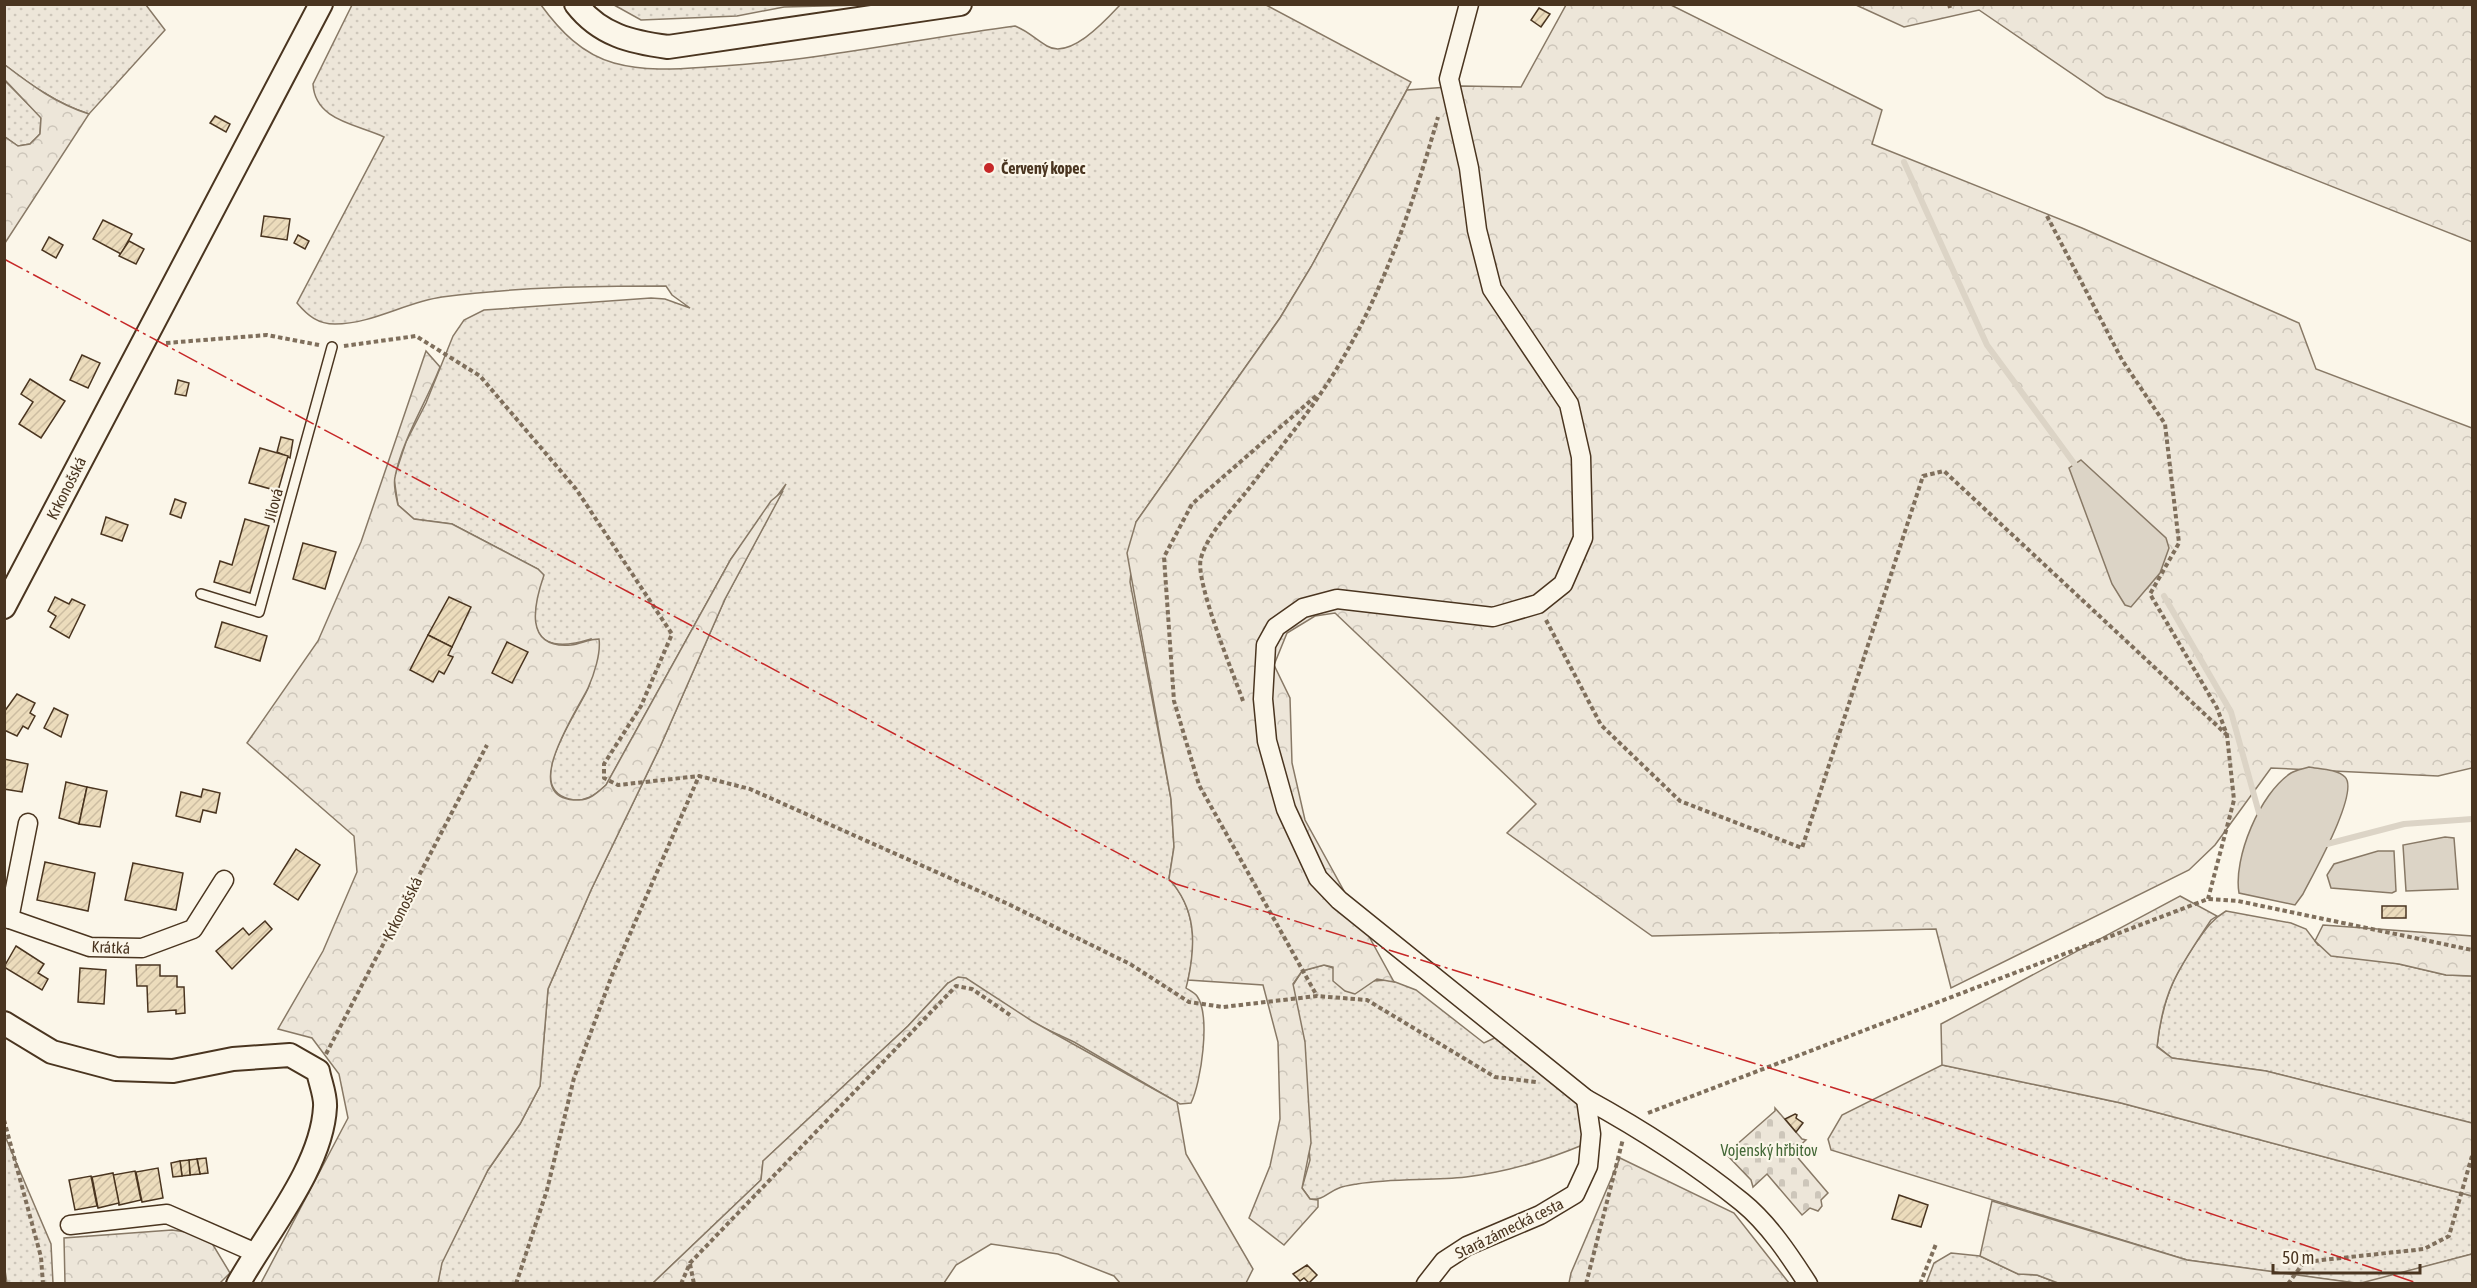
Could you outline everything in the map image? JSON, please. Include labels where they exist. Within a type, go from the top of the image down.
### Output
[{"type":"street","name":"Krkonošská","points":[[4,607],[321,4]]},
{"type":"street","points":[[576,4],[605,32],[632,42],[668,47],[960,4]]},
{"type":"street","points":[[1469,4],[1449,79],[1469,168],[1477,230],[1492,289],[1569,404],[1581,457],[1583,538],[1563,584],[1538,604],[1493,617],[1337,599],[1303,608],[1276,627],[1266,645],[1263,699],[1267,741],[1286,809],[1318,878],[1339,900],[1586,1099],[1627,1122],[1743,1203],[1787,1251],[1808,1284]]},
{"type":"street","name":"Krátká","points":[[28,823],[7,918],[90,947],[142,948],[193,929],[224,880]]},
{"type":"street","points":[[4,1023],[52,1052],[116,1070],[173,1071],[233,1059],[290,1054],[318,1071],[326,1105],[319,1141],[299,1184],[238,1284]]},
{"type":"street","name":"Stará zámecká cesta","points":[[1426,1284],[1444,1261],[1467,1246],[1540,1215],[1575,1194],[1588,1166],[1591,1134],[1586,1099]]},
{"type":"street","points":[[70,1225],[167,1214],[256,1253]]},
{"type":"lane","name":"Jílová","points":[[201,594],[259,612],[332,347]]},
{"type":"path","points":[[1249,710],[1205,598],[1200,560],[1211,537],[1293,433],[1323,390],[1368,310],[1418,186],[1440,111]]},
{"type":"path","points":[[2047,216],[2122,360],[2165,424],[2179,543],[2150,594],[2217,708],[2227,735],[2234,800],[2208,898]]},
{"type":"path","points":[[141,345],[267,335],[332,347],[416,336],[480,376],[576,489],[672,634],[641,706],[604,764],[604,778],[618,785],[699,776],[750,789],[1006,903],[1130,964],[1189,1002],[1223,1007],[1317,996],[1367,1000],[1495,1077],[1526,1083],[1563,1080]]},
{"type":"path","points":[[1317,996],[1199,785],[1174,701],[1164,556],[1192,504],[1323,390]]},
{"type":"path","points":[[1538,604],[1601,725],[1680,801],[1802,848],[1923,476],[1944,471],[2227,735]]},
{"type":"path","name":"Krkonošská","points":[[318,1071],[487,745]]},
{"type":"path","points":[[516,1284],[547,1190],[574,1078],[612,975],[699,776]]},
{"type":"path","points":[[1586,1284],[1627,1122],[2208,898],[2238,901],[2472,950]]},
{"type":"path","points":[[681,1284],[690,1263],[956,986],[972,989],[1010,1015]]},
{"type":"path","points":[[4,1120],[41,1257],[43,1284]]},
{"type":"path","points":[[2288,1284],[2304,1262],[2424,1249],[2449,1236],[2472,1156]]},
{"type":"path","points":[[1920,1284],[1936,1244]]},
{"type":"path","points":[[690,1263],[694,1284]]},
{"type":"green space","points":[[4,5],[146,5],[165,30],[89,114],[55,99],[5,65]]},
{"type":"green space","points":[[352,5],[541,5],[564,32],[592,54],[628,66],[668,69],[796,59],[1015,26],[1047,46],[1056,49],[1066,48],[1087,36],[1120,5],[1266,5],[1411,82],[1311,267],[1280,318],[1136,522],[1130,582],[1171,799],[1174,847],[1169,878],[1178,890],[1190,916],[1193,944],[1186,988],[1197,996],[1203,1018],[1201,1066],[1191,1103],[1180,1104],[1074,1042],[948,983],[908,1026],[763,1161],[761,1180],[653,1283],[438,1283],[441,1263],[488,1170],[520,1124],[540,1086],[548,989],[591,890],[660,747],[725,599],[786,484],[731,559],[606,785],[594,795],[580,800],[569,799],[556,791],[551,779],[552,764],[566,729],[591,681],[591,639],[571,644],[556,644],[545,640],[538,632],[535,621],[535,608],[543,575],[538,569],[452,524],[414,519],[398,505],[394,478],[406,442],[426,403],[453,336],[464,320],[484,310],[651,298],[665,299],[690,308],[672,295],[666,286],[610,286],[526,289],[442,297],[349,323],[323,323],[305,312],[297,303],[384,137],[329,114],[321,106],[313,84]]},
{"type":"green space","points":[[614,5],[862,5],[784,7],[737,16],[641,20]]},
{"type":"green space","points":[[1566,5],[1671,5],[1882,110],[1872,144],[2082,228],[2299,323],[2316,369],[2472,428],[2472,768],[2438,776],[2271,768],[2215,845],[2189,870],[1951,988],[1936,929],[1652,936],[1507,833],[1536,804],[1335,613],[1315,616],[1287,633],[1274,665],[1290,698],[1292,763],[1305,820],[1394,982],[1377,979],[1355,994],[1345,991],[1333,981],[1333,967],[1324,965],[1302,971],[1293,984],[1305,1042],[1311,1143],[1302,1188],[1310,1199],[1318,1200],[1318,1207],[1284,1245],[1249,1218],[1270,1166],[1280,1119],[1278,1042],[1263,985],[1188,980],[1193,939],[1192,927],[1184,902],[1169,879],[1174,847],[1171,799],[1127,553],[1136,522],[1280,318],[1311,267],[1407,90],[1462,86],[1521,87]]},
{"type":"green space","points":[[1856,5],[2472,5],[2472,242],[2106,97],[1979,10],[1904,27]]},
{"type":"green space","points":[[5,65],[55,99],[89,114],[5,243],[5,137],[18,146],[30,144],[40,134],[41,118],[5,80]]},
{"type":"green space","points":[[4,80],[41,117],[40,134],[30,144],[18,146],[5,137]]},
{"type":"green space","points":[[426,351],[440,367],[398,463],[394,484],[398,505],[414,519],[452,524],[538,569],[544,575],[537,599],[536,622],[545,640],[556,644],[571,645],[599,639],[598,657],[593,677],[555,753],[551,771],[552,786],[561,796],[583,800],[594,795],[606,785],[731,559],[771,501],[783,491],[725,599],[660,747],[591,890],[548,989],[540,1086],[520,1124],[488,1170],[442,1263],[438,1283],[261,1283],[348,1118],[339,1074],[312,1038],[278,1029],[323,951],[357,872],[354,836],[247,743],[318,641],[361,542]]},
{"type":"green space","points":[[2180,896],[2217,916],[2211,920],[2190,951],[2175,979],[2164,1009],[2157,1047],[2172,1058],[2266,1071],[2472,1123],[2472,1196],[2121,1103],[1942,1065],[1941,1024]]},
{"type":"green space","points":[[2226,911],[2291,923],[2306,929],[2318,945],[2446,975],[2472,976],[2472,1123],[2266,1071],[2172,1058],[2157,1046],[2165,1004],[2180,969],[2205,930]]},
{"type":"green space","points":[[2323,925],[2472,936],[2472,976],[2446,975],[2399,964],[2331,956],[2315,941]]},
{"type":"green space","points":[[1324,965],[1371,981],[1390,980],[1416,990],[1484,1043],[1499,1036],[1579,1103],[1585,1144],[1542,1160],[1497,1172],[1466,1177],[1357,1184],[1339,1188],[1318,1199],[1310,1199],[1302,1188],[1310,1160],[1293,985],[1302,971]]},
{"type":"green space","points":[[958,977],[966,978],[1032,1021],[1177,1102],[1186,1154],[1253,1269],[1246,1283],[1120,1283],[1114,1276],[1058,1254],[991,1244],[956,1265],[944,1283],[653,1283],[761,1180],[763,1161],[908,1026],[948,983]]},
{"type":"green space","points":[[1942,1065],[2121,1103],[2472,1196],[2472,1254],[2361,1284],[2187,1260],[1831,1150],[1828,1139],[1842,1115]]},
{"type":"green space","name":"Vojenský hřbitov","points":[[1775,1108],[1802,1139],[1806,1140],[1793,1152],[1828,1193],[1821,1200],[1822,1206],[1818,1211],[1810,1208],[1802,1215],[1767,1174],[1753,1187],[1751,1180],[1726,1154],[1775,1111]]},
{"type":"green space","points":[[5,1136],[51,1244],[53,1283],[7,1283],[4,1264]]},
{"type":"green space","points":[[1620,1158],[1734,1213],[1789,1283],[1569,1283],[1571,1273]]},
{"type":"green space","points":[[1992,1201],[2187,1260],[2356,1283],[2058,1283],[2037,1275],[2018,1274],[1980,1256]]},
{"type":"green space","points":[[172,1230],[207,1235],[230,1273],[220,1283],[65,1283],[64,1238]]},
{"type":"green space","points":[[1951,1253],[1980,1256],[2018,1274],[2037,1275],[2058,1283],[1926,1284],[1934,1263]]},
{"type":"green space","points":[[2472,1254],[2472,1283],[2361,1283]]},
{"type":"shaded area","points":[[2081,460],[2166,538],[2169,548],[2160,573],[2131,607],[2125,605],[2112,584],[2069,468]]},
{"type":"shaded area","points":[[2309,767],[2342,774],[2348,786],[2341,816],[2303,894],[2295,905],[2239,893],[2240,862],[2251,827],[2259,811],[2280,782],[2293,772]]},
{"type":"shaded area","points":[[2445,837],[2454,838],[2458,889],[2406,891],[2403,845]]},
{"type":"shaded area","points":[[2378,851],[2394,851],[2396,891],[2392,893],[2331,888],[2327,875],[2334,864]]},
{"type":"building","points":[[1539,8],[1550,14],[1541,27],[1531,20]]},
{"type":"building","points":[[215,116],[230,124],[226,132],[210,123]]},
{"type":"building","points":[[264,216],[290,219],[287,240],[261,236]]},
{"type":"building","points":[[103,220],[132,234],[121,254],[93,239]]},
{"type":"building","points":[[298,235],[309,241],[305,249],[294,243]]},
{"type":"building","points":[[49,237],[63,245],[56,258],[42,250]]},
{"type":"building","points":[[129,241],[144,249],[136,264],[119,256]]},
{"type":"building","points":[[82,355],[100,363],[88,388],[70,380]]},
{"type":"building","points":[[30,379],[65,401],[41,438],[19,424],[33,402],[21,394]]},
{"type":"building","points":[[178,380],[189,383],[186,396],[175,394]]},
{"type":"building","points":[[281,437],[293,440],[290,458],[277,452]]},
{"type":"building","points":[[260,448],[288,456],[278,491],[249,483]]},
{"type":"building","points":[[175,499],[186,503],[181,518],[170,514]]},
{"type":"building","points":[[106,517],[128,525],[122,541],[101,534]]},
{"type":"building","points":[[245,519],[269,526],[250,593],[214,582],[220,561],[232,565]]},
{"type":"building","points":[[303,543],[336,552],[325,589],[293,579]]},
{"type":"building","points":[[55,597],[69,604],[72,599],[85,605],[69,638],[50,627],[56,616],[48,611]]},
{"type":"building","points":[[449,597],[471,607],[452,647],[428,635]]},
{"type":"building","points":[[222,622],[267,636],[260,661],[215,647]]},
{"type":"building","points":[[428,635],[452,647],[448,655],[453,657],[444,674],[439,671],[433,682],[410,670]]},
{"type":"building","points":[[507,642],[528,652],[512,683],[492,673]]},
{"type":"building","points":[[17,694],[35,703],[30,713],[35,716],[28,729],[23,726],[17,736],[4,730],[4,712]]},
{"type":"building","points":[[54,708],[68,715],[61,737],[44,728]]},
{"type":"building","points":[[4,759],[28,764],[22,792],[4,789]]},
{"type":"building","points":[[66,782],[87,787],[79,824],[59,818]]},
{"type":"building","points":[[87,787],[107,791],[100,827],[79,824]]},
{"type":"building","points":[[203,789],[220,793],[216,813],[203,810],[200,822],[176,816],[181,792],[201,797]]},
{"type":"building","points":[[296,849],[320,865],[298,900],[274,884]]},
{"type":"building","points":[[45,862],[95,873],[88,911],[37,900]]},
{"type":"building","points":[[133,863],[183,873],[176,910],[125,900]]},
{"type":"building","points":[[2382,906],[2406,906],[2406,918],[2382,918]]},
{"type":"building","points":[[265,921],[272,929],[232,969],[216,951],[243,928],[249,935]]},
{"type":"building","points":[[16,946],[44,964],[38,973],[48,979],[42,990],[4,967]]},
{"type":"building","points":[[136,965],[160,965],[160,976],[177,976],[177,987],[184,987],[185,1013],[176,1014],[176,1010],[148,1012],[147,986],[137,986]]},
{"type":"building","points":[[80,968],[106,970],[104,1004],[78,1002]]},
{"type":"building","points":[[1795,1114],[1796,1118],[1803,1123],[1796,1132],[1785,1119]]},
{"type":"building","points":[[206,1158],[208,1173],[200,1174],[197,1159]]},
{"type":"building","points":[[197,1159],[200,1174],[190,1175],[189,1160]]},
{"type":"building","points":[[189,1160],[190,1175],[182,1176],[180,1161]]},
{"type":"building","points":[[180,1161],[182,1176],[173,1177],[171,1163]]},
{"type":"building","points":[[158,1168],[163,1198],[142,1202],[136,1172]]},
{"type":"building","points":[[135,1171],[141,1200],[119,1205],[113,1175]]},
{"type":"building","points":[[113,1173],[119,1203],[98,1208],[92,1177]]},
{"type":"building","points":[[91,1176],[97,1206],[75,1210],[69,1180]]},
{"type":"building","points":[[1899,1195],[1928,1205],[1921,1227],[1892,1219]]},
{"type":"building","points":[[1307,1265],[1317,1275],[1309,1283],[1304,1278],[1300,1281],[1293,1274]]},
{"type":"waterway","points":[[1904,162],[1987,345],[2079,470]]},
{"type":"waterway","points":[[2164,596],[2231,712],[2259,813],[2264,817]]},
{"type":"waterway","points":[[2319,842],[2327,844],[2404,824],[2472,819]]},
{"type":"power","points":[[4,259],[1176,884],[1876,1101],[2420,1284]]},
{"type":"place","name":"Červený kopec","points":[[989,168]]}]
